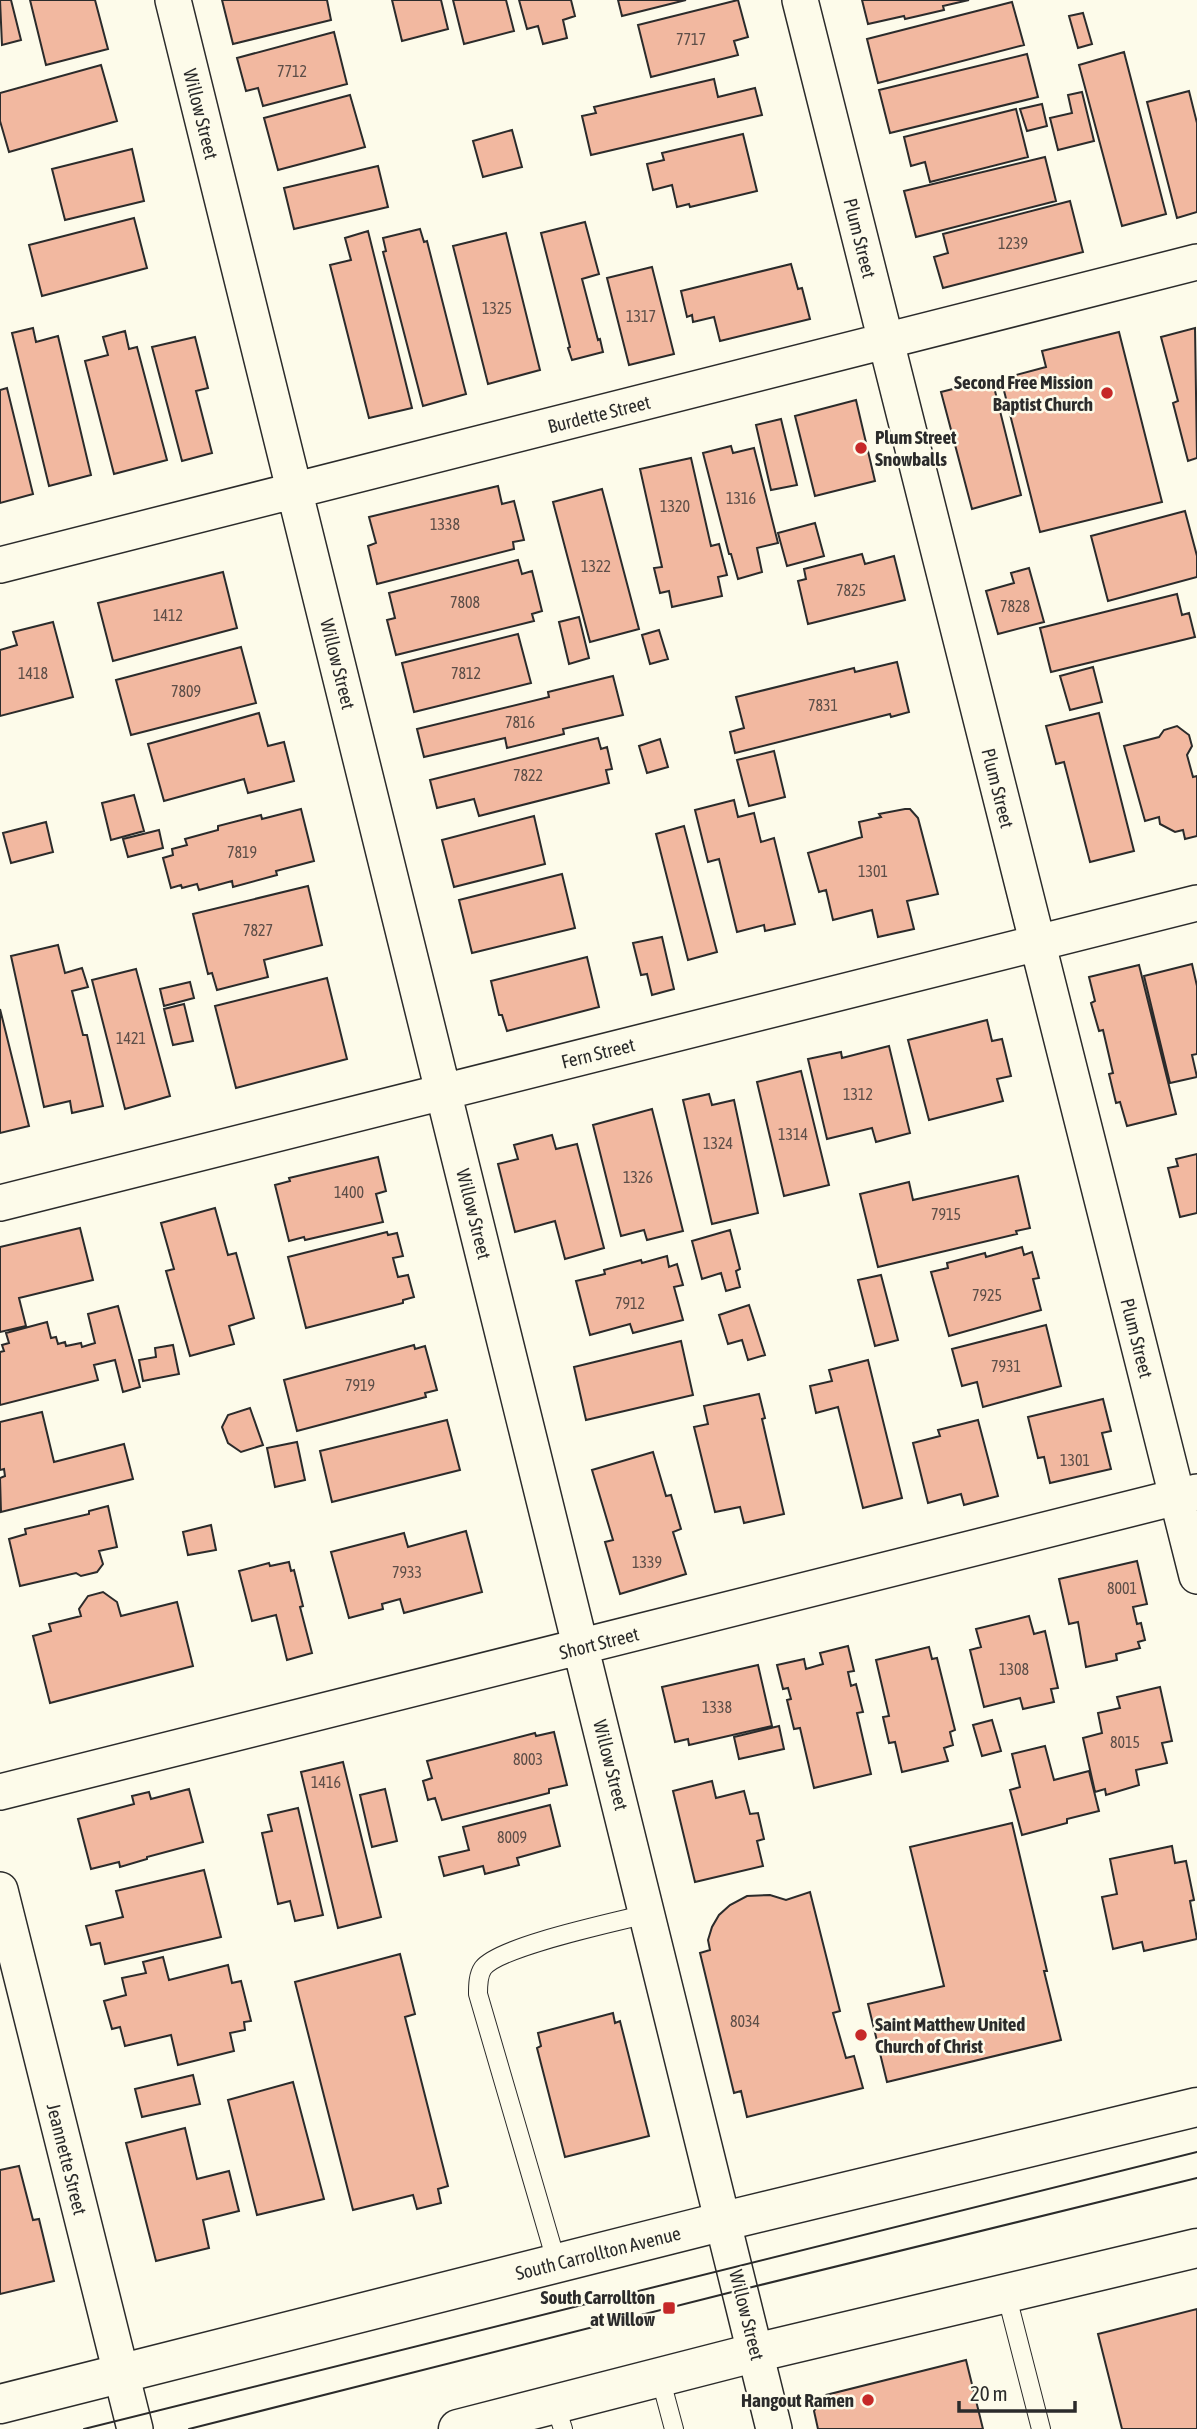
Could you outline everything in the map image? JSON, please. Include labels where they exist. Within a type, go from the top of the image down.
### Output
[{"type":"main road","name":"South Carrollton Avenue","points":[[0,2404],[724,2221],[1197,2107]]},
{"type":"main road","points":[[458,2429],[559,2416],[660,2377],[1197,2248]]},
{"type":"street","name":"Willow Street","points":[[173,0],[774,2429]]},
{"type":"street","name":"Plum Street","points":[[800,0],[1037,943],[1187,1495],[1197,1576]]},
{"type":"street","name":"Burdette Street","points":[[0,565],[1197,262]]},
{"type":"street","name":"Fern Street","points":[[0,1203],[1197,904]]},
{"type":"street","name":"Short Street","points":[[0,1793],[1187,1495]]},
{"type":"street","name":"Jeannette Street","points":[[0,1890],[135,2429]]},
{"type":"lane","points":[[557,2264],[478,1994],[478,1980],[484,1968],[500,1955],[555,1937],[648,1914]]},
{"type":"lane","points":[[1006,2293],[1041,2429]]},
{"type":"lane","points":[[660,2377],[674,2429]]},
{"type":"building","points":[[0,0],[11,0],[21,40],[2,45]]},
{"type":"building","points":[[30,0],[95,0],[108,49],[46,65]]},
{"type":"building","points":[[222,0],[327,0],[331,20],[233,44]]},
{"type":"building","points":[[392,0],[441,0],[448,29],[402,41]]},
{"type":"building","points":[[453,0],[506,0],[514,31],[464,44]]},
{"type":"building","points":[[519,0],[571,0],[575,16],[563,20],[567,38],[543,44],[538,26],[527,29]]},
{"type":"building","points":[[618,0],[686,0],[622,16]]},
{"type":"building","points":[[738,0],[748,37],[734,41],[738,55],[651,77],[638,25]]},
{"type":"building","points":[[862,0],[969,0],[943,6],[944,10],[868,24]]},
{"type":"building","points":[[1012,2],[1024,45],[878,83],[867,39]]},
{"type":"building","points":[[1083,13],[1092,44],[1078,48],[1069,16]]},
{"type":"building","points":[[334,32],[347,84],[263,106],[258,88],[246,91],[237,58]]},
{"type":"building","points":[[1124,52],[1166,214],[1122,226],[1079,65]]},
{"type":"building","points":[[1027,54],[1038,97],[890,133],[879,90]]},
{"type":"building","points":[[101,65],[117,121],[9,152],[0,121],[0,93]]},
{"type":"building","points":[[714,79],[718,97],[755,88],[762,115],[591,155],[582,116],[596,113],[594,107]]},
{"type":"building","points":[[1189,91],[1197,123],[1197,212],[1177,218],[1147,102]]},
{"type":"building","points":[[1082,92],[1094,141],[1058,150],[1050,118],[1072,113],[1068,95]]},
{"type":"building","points":[[350,95],[365,147],[278,170],[264,118]]},
{"type":"building","points":[[1042,104],[1047,126],[1027,131],[1020,109]]},
{"type":"building","points":[[1016,109],[1028,157],[930,182],[925,162],[911,166],[904,137]]},
{"type":"building","points":[[512,130],[522,167],[483,177],[473,141]]},
{"type":"building","points":[[743,134],[757,191],[690,207],[689,204],[677,207],[672,185],[653,190],[647,164],[664,160],[662,153]]},
{"type":"building","points":[[132,149],[144,201],[65,220],[52,169]]},
{"type":"building","points":[[1045,157],[1056,201],[916,237],[904,191]]},
{"type":"building","points":[[378,166],[388,207],[294,229],[284,188]]},
{"type":"building","points":[[1070,201],[1083,252],[943,288],[934,257],[948,253],[943,234]]},
{"type":"building","points":[[134,218],[147,268],[42,296],[29,245]]},
{"type":"building","points":[[585,222],[599,274],[582,279],[603,352],[572,360],[541,233]]},
{"type":"building","points":[[420,229],[424,242],[427,241],[466,394],[423,406],[383,252],[386,251],[383,238]]},
{"type":"building","points":[[368,231],[412,408],[369,418],[330,265],[351,260],[345,238]]},
{"type":"building","points":[[506,233],[540,370],[488,384],[453,246]]},
{"type":"building","points":[[791,264],[798,289],[802,288],[810,319],[720,341],[714,317],[693,322],[692,315],[687,317],[681,291]]},
{"type":"building","points":[[652,267],[674,354],[629,365],[607,278]]},
{"type":"building","points":[[33,328],[36,342],[58,336],[91,475],[49,486],[12,333]]},
{"type":"building","points":[[1195,328],[1197,458],[1188,461],[1173,403],[1178,401],[1161,337]]},
{"type":"building","points":[[125,331],[129,349],[137,347],[167,460],[114,474],[85,361],[108,355],[103,337]]},
{"type":"building","points":[[1119,332],[1162,502],[1040,532],[1001,379],[1046,367],[1042,351]]},
{"type":"building","points":[[195,337],[208,388],[196,391],[212,453],[182,461],[152,347]]},
{"type":"building","points":[[992,379],[1021,495],[972,509],[941,392]]},
{"type":"building","points":[[7,388],[33,494],[0,503],[0,390]]},
{"type":"building","points":[[856,400],[875,481],[815,496],[795,416]]},
{"type":"building","points":[[781,419],[797,485],[771,490],[756,425]]},
{"type":"building","points":[[731,446],[733,453],[754,448],[778,543],[757,548],[762,572],[738,579],[703,453]]},
{"type":"building","points":[[691,458],[711,546],[719,544],[727,575],[718,577],[722,596],[672,607],[669,591],[660,593],[654,568],[662,567],[640,469]]},
{"type":"building","points":[[498,486],[502,504],[514,501],[524,540],[513,542],[514,549],[377,584],[368,546],[376,543],[369,517]]},
{"type":"building","points":[[602,489],[639,629],[590,642],[553,502]]},
{"type":"building","points":[[1185,511],[1197,556],[1197,577],[1108,601],[1091,536]]},
{"type":"building","points":[[815,523],[824,556],[787,566],[778,533]]},
{"type":"building","points":[[862,554],[865,564],[894,556],[905,600],[808,624],[798,581],[806,579],[804,569]]},
{"type":"building","points":[[518,560],[522,574],[532,571],[542,611],[532,614],[534,621],[396,655],[387,620],[395,618],[389,593]]},
{"type":"building","points":[[1029,568],[1044,622],[998,634],[986,591],[1014,583],[1011,573]]},
{"type":"building","points":[[223,572],[237,628],[113,661],[98,603]]},
{"type":"building","points":[[1177,594],[1182,615],[1189,613],[1195,637],[1051,672],[1040,628]]},
{"type":"building","points":[[579,617],[589,658],[569,664],[559,622]]},
{"type":"building","points":[[53,622],[73,697],[0,716],[0,650],[17,645],[13,632]]},
{"type":"building","points":[[659,630],[668,659],[650,664],[642,635]]},
{"type":"building","points":[[518,634],[531,683],[414,712],[402,663]]},
{"type":"building","points":[[241,647],[256,703],[131,735],[116,680]]},
{"type":"building","points":[[897,662],[909,712],[891,717],[890,714],[735,753],[730,732],[744,728],[736,697],[854,668],[855,672]]},
{"type":"building","points":[[1093,667],[1102,702],[1070,710],[1060,676]]},
{"type":"building","points":[[613,676],[623,715],[563,729],[564,734],[507,748],[505,738],[424,757],[417,729],[549,697],[548,692]]},
{"type":"building","points":[[259,713],[268,746],[284,742],[294,781],[248,793],[244,779],[164,801],[148,744]]},
{"type":"building","points":[[1099,713],[1134,851],[1090,862],[1064,762],[1056,764],[1046,726]]},
{"type":"building","points":[[1177,726],[1189,735],[1192,746],[1187,755],[1193,777],[1197,776],[1197,836],[1185,839],[1183,830],[1175,832],[1160,824],[1159,817],[1145,821],[1124,746],[1159,737],[1164,730]]},
{"type":"building","points":[[598,738],[601,749],[607,747],[612,769],[606,770],[609,783],[479,816],[474,799],[437,808],[430,780]]},
{"type":"building","points":[[660,739],[668,767],[647,773],[639,746]]},
{"type":"building","points":[[774,751],[785,797],[749,806],[737,760]]},
{"type":"building","points":[[134,795],[144,831],[111,840],[102,803]]},
{"type":"building","points":[[734,800],[738,817],[754,813],[761,842],[774,838],[795,924],[765,931],[764,925],[737,932],[719,859],[708,862],[695,810]]},
{"type":"building","points":[[301,809],[314,861],[233,887],[232,881],[199,890],[197,884],[171,888],[163,858],[173,855],[172,849],[187,845],[185,839],[218,830],[218,826],[261,815],[262,819]]},
{"type":"building","points":[[910,809],[918,818],[938,894],[907,901],[914,929],[878,937],[872,910],[833,920],[826,890],[819,892],[808,853],[862,837],[859,822],[881,817],[879,814]]},
{"type":"building","points":[[534,816],[545,864],[454,887],[442,840]]},
{"type":"building","points":[[46,822],[53,852],[11,863],[3,833]]},
{"type":"building","points":[[684,826],[717,952],[688,960],[656,834]]},
{"type":"building","points":[[159,830],[163,848],[128,857],[123,839]]},
{"type":"building","points":[[562,874],[575,928],[472,953],[459,900]]},
{"type":"building","points":[[308,886],[322,945],[264,960],[268,977],[217,990],[212,973],[208,974],[193,914]]},
{"type":"building","points":[[662,937],[674,989],[652,995],[647,974],[641,975],[633,943]]},
{"type":"building","points":[[58,945],[65,973],[82,968],[88,987],[72,991],[83,1035],[87,1035],[103,1106],[72,1113],[70,1101],[44,1107],[11,956]]},
{"type":"building","points":[[587,957],[599,1007],[507,1031],[502,1015],[499,1015],[491,981]]},
{"type":"building","points":[[1192,964],[1197,986],[1197,1054],[1192,1055],[1197,1077],[1170,1083],[1144,976]]},
{"type":"building","points":[[1139,965],[1176,1114],[1127,1126],[1120,1102],[1116,1103],[1109,1074],[1113,1073],[1103,1030],[1099,1031],[1091,1003],[1095,1001],[1089,977]]},
{"type":"building","points":[[136,969],[170,1096],[125,1109],[92,980]]},
{"type":"building","points":[[327,978],[347,1059],[236,1088],[215,1006]]},
{"type":"building","points":[[190,982],[194,998],[164,1006],[160,989]]},
{"type":"building","points":[[184,1004],[193,1041],[173,1045],[164,1009]]},
{"type":"building","points":[[0,1009],[29,1126],[0,1133]]},
{"type":"building","points":[[987,1020],[992,1041],[1002,1039],[1011,1076],[997,1079],[1003,1101],[929,1120],[908,1040]]},
{"type":"building","points":[[889,1046],[910,1133],[876,1142],[872,1128],[827,1139],[808,1059],[841,1052],[842,1058]]},
{"type":"building","points":[[801,1071],[829,1185],[784,1196],[757,1082]]},
{"type":"building","points":[[709,1094],[712,1105],[734,1100],[758,1213],[712,1224],[683,1100]]},
{"type":"building","points":[[652,1109],[683,1231],[647,1240],[644,1230],[621,1236],[593,1125]]},
{"type":"building","points":[[552,1135],[556,1149],[577,1144],[604,1248],[565,1259],[555,1221],[515,1232],[498,1164],[518,1159],[514,1145]]},
{"type":"building","points":[[1197,1154],[1197,1213],[1180,1217],[1168,1168],[1178,1166],[1176,1159]]},
{"type":"building","points":[[378,1157],[386,1191],[376,1194],[383,1222],[305,1240],[304,1237],[289,1241],[275,1185],[290,1181],[289,1178]]},
{"type":"building","points":[[1018,1176],[1030,1228],[1016,1231],[1017,1234],[878,1267],[860,1194],[909,1182],[913,1200]]},
{"type":"building","points":[[215,1208],[228,1255],[236,1253],[254,1318],[229,1326],[234,1344],[190,1356],[166,1271],[174,1269],[161,1223]]},
{"type":"building","points":[[80,1228],[93,1280],[19,1298],[26,1326],[0,1332],[0,1247]]},
{"type":"building","points":[[730,1230],[740,1269],[736,1271],[740,1287],[726,1291],[721,1273],[702,1279],[692,1241]]},
{"type":"building","points":[[387,1232],[388,1235],[397,1233],[403,1256],[393,1258],[398,1277],[408,1275],[414,1297],[403,1300],[403,1303],[306,1328],[288,1257]]},
{"type":"building","points":[[1022,1247],[1024,1255],[1032,1252],[1039,1278],[1033,1279],[1041,1310],[949,1336],[931,1272],[948,1268],[947,1263],[985,1253],[986,1257]]},
{"type":"building","points":[[667,1256],[669,1267],[677,1264],[683,1285],[674,1287],[683,1320],[633,1333],[630,1324],[590,1335],[576,1281],[605,1274],[604,1270]]},
{"type":"building","points":[[881,1275],[898,1340],[875,1346],[858,1280]]},
{"type":"building","points":[[749,1305],[765,1355],[748,1360],[742,1340],[728,1344],[719,1315]]},
{"type":"building","points":[[118,1306],[140,1387],[123,1392],[115,1360],[94,1365],[98,1380],[0,1405],[0,1352],[4,1351],[2,1345],[9,1343],[6,1333],[47,1322],[51,1338],[56,1337],[58,1344],[65,1342],[66,1346],[81,1343],[82,1347],[95,1343],[88,1314]]},
{"type":"building","points":[[1046,1325],[1061,1386],[983,1407],[977,1382],[962,1386],[952,1349]]},
{"type":"building","points":[[681,1341],[693,1395],[586,1420],[574,1367]]},
{"type":"building","points":[[173,1345],[179,1374],[143,1381],[139,1360],[156,1357],[155,1348]]},
{"type":"building","points":[[414,1345],[415,1349],[425,1346],[437,1390],[425,1393],[426,1397],[297,1431],[284,1380]]},
{"type":"building","points":[[868,1360],[902,1498],[863,1508],[838,1407],[816,1413],[810,1386],[832,1381],[829,1370]]},
{"type":"building","points":[[759,1394],[765,1418],[762,1419],[784,1514],[744,1523],[740,1507],[715,1512],[694,1427],[708,1424],[704,1406]]},
{"type":"building","points":[[1103,1399],[1111,1431],[1102,1433],[1111,1469],[1050,1483],[1044,1457],[1038,1458],[1028,1417]]},
{"type":"building","points":[[250,1408],[263,1445],[241,1452],[228,1443],[222,1427],[228,1415]]},
{"type":"building","points":[[42,1412],[54,1462],[124,1444],[133,1479],[1,1512],[0,1478],[5,1476],[4,1469],[0,1470],[0,1422]]},
{"type":"building","points":[[447,1420],[460,1470],[332,1502],[320,1451]]},
{"type":"building","points":[[978,1420],[998,1496],[964,1505],[961,1494],[928,1503],[913,1443],[940,1436],[938,1430]]},
{"type":"building","points":[[297,1442],[305,1480],[275,1487],[267,1448]]},
{"type":"building","points":[[653,1452],[666,1496],[671,1495],[681,1529],[673,1532],[686,1574],[620,1594],[605,1542],[613,1540],[592,1470]]},
{"type":"building","points":[[108,1506],[117,1547],[99,1551],[103,1564],[97,1572],[81,1576],[76,1573],[20,1586],[9,1539],[26,1534],[25,1529],[89,1514],[89,1511]]},
{"type":"building","points":[[211,1525],[216,1550],[188,1555],[183,1532]]},
{"type":"building","points":[[466,1531],[482,1592],[404,1613],[400,1599],[382,1604],[383,1609],[349,1618],[331,1552],[404,1533],[408,1547]]},
{"type":"building","points":[[1137,1561],[1147,1604],[1133,1607],[1145,1640],[1138,1642],[1140,1648],[1116,1654],[1117,1660],[1086,1667],[1078,1622],[1069,1624],[1059,1579]]},
{"type":"building","points":[[289,1562],[291,1571],[294,1570],[312,1653],[287,1660],[276,1615],[252,1621],[239,1571],[269,1563],[270,1566]]},
{"type":"building","points":[[103,1592],[117,1602],[121,1616],[177,1602],[193,1666],[50,1703],[33,1636],[51,1631],[49,1624],[81,1616],[79,1609],[88,1596]]},
{"type":"building","points":[[1029,1616],[1034,1634],[1045,1631],[1058,1688],[1051,1689],[1054,1702],[1023,1709],[1020,1698],[984,1707],[970,1650],[981,1647],[976,1629]]},
{"type":"building","points":[[848,1646],[854,1671],[848,1672],[851,1686],[856,1684],[863,1712],[857,1713],[871,1774],[814,1788],[800,1728],[794,1729],[787,1700],[791,1699],[788,1688],[783,1689],[777,1665],[804,1659],[806,1669],[823,1664],[820,1653]]},
{"type":"building","points":[[929,1647],[932,1659],[937,1658],[955,1730],[950,1732],[953,1745],[944,1748],[948,1761],[902,1772],[895,1742],[889,1743],[883,1717],[889,1716],[876,1660]]},
{"type":"building","points":[[758,1665],[772,1726],[689,1745],[688,1739],[675,1742],[662,1687]]},
{"type":"building","points":[[1160,1687],[1172,1741],[1162,1743],[1167,1763],[1136,1770],[1139,1785],[1106,1795],[1105,1789],[1095,1792],[1083,1738],[1102,1733],[1098,1713],[1120,1708],[1117,1697]]},
{"type":"building","points":[[992,1720],[1001,1751],[982,1756],[973,1725]]},
{"type":"building","points":[[779,1726],[784,1749],[739,1759],[734,1737]]},
{"type":"building","points":[[554,1732],[567,1785],[549,1789],[549,1793],[442,1820],[435,1798],[428,1800],[423,1781],[432,1778],[427,1761],[535,1733],[536,1736]]},
{"type":"building","points":[[1045,1746],[1054,1780],[1089,1771],[1099,1811],[1022,1835],[1010,1790],[1020,1787],[1012,1754]]},
{"type":"building","points":[[343,1762],[381,1917],[338,1928],[301,1772]]},
{"type":"building","points":[[712,1781],[716,1798],[744,1791],[750,1814],[758,1813],[764,1839],[757,1841],[763,1866],[695,1882],[673,1791]]},
{"type":"building","points":[[189,1789],[203,1842],[120,1867],[119,1862],[91,1869],[78,1819],[134,1804],[132,1796],[149,1792],[151,1799]]},
{"type":"building","points":[[385,1789],[397,1841],[372,1847],[360,1795]]},
{"type":"building","points":[[550,1805],[560,1846],[517,1858],[519,1865],[485,1874],[483,1866],[444,1876],[439,1857],[469,1850],[463,1827]]},
{"type":"building","points":[[298,1808],[323,1915],[295,1921],[290,1901],[278,1904],[262,1833],[272,1831],[268,1815]]},
{"type":"building","points":[[1012,1823],[1061,2040],[887,2082],[868,2004],[944,1986],[910,1847]]},
{"type":"building","points":[[1172,1846],[1175,1863],[1186,1861],[1194,1900],[1190,1901],[1197,1939],[1144,1951],[1142,1942],[1113,1949],[1102,1897],[1117,1894],[1110,1859]]},
{"type":"building","points":[[204,1870],[221,1937],[105,1964],[100,1943],[91,1945],[86,1926],[123,1917],[116,1891]]},
{"type":"building","points":[[810,1892],[840,2011],[833,2013],[846,2058],[854,2056],[863,2088],[747,2117],[741,2091],[734,2093],[700,1953],[710,1950],[708,1940],[712,1927],[719,1915],[730,1905],[747,1896],[770,1895],[786,1900]]},
{"type":"building","points":[[400,1954],[415,2014],[405,2017],[448,2186],[438,2189],[441,2203],[417,2209],[413,2195],[353,2210],[295,1982]]},
{"type":"building","points":[[163,1957],[169,1980],[228,1965],[232,1983],[241,1981],[251,2021],[244,2022],[245,2030],[230,2033],[234,2051],[178,2065],[171,2035],[125,2046],[120,2027],[112,2029],[104,2001],[126,1995],[122,1978],[146,1973],[143,1962]]},
{"type":"building","points":[[613,2013],[615,2023],[620,2021],[649,2136],[565,2157],[537,2048],[541,2046],[538,2033]]},
{"type":"building","points":[[193,2075],[200,2104],[142,2117],[135,2089]]},
{"type":"building","points":[[293,2082],[324,2199],[257,2215],[228,2100]]},
{"type":"building","points":[[185,2128],[197,2179],[229,2171],[239,2211],[203,2220],[209,2248],[156,2261],[126,2143]]},
{"type":"building","points":[[19,2166],[33,2220],[39,2219],[54,2281],[0,2294],[0,2170]]},
{"type":"building","points":[[1197,2309],[1197,2429],[1122,2429],[1098,2334]]},
{"type":"building","points":[[966,2360],[983,2429],[818,2429],[814,2411],[826,2395]]},
{"type":"tram line","points":[[84,2429],[1197,2152]]},
{"type":"tram line","points":[[189,2429],[1197,2178]]},
{"type":"place","name":"Second Free Mission Baptist Church","points":[[1107,393]]},
{"type":"place","name":"Plum Street Snowballs","points":[[861,448]]},
{"type":"place","name":"Saint Matthew United Church of Christ","points":[[861,2035]]},
{"type":"place","name":"South Carrollton at Willow","points":[[669,2308]]},
{"type":"place","name":"Hangout Ramen","points":[[868,2400]]}]
